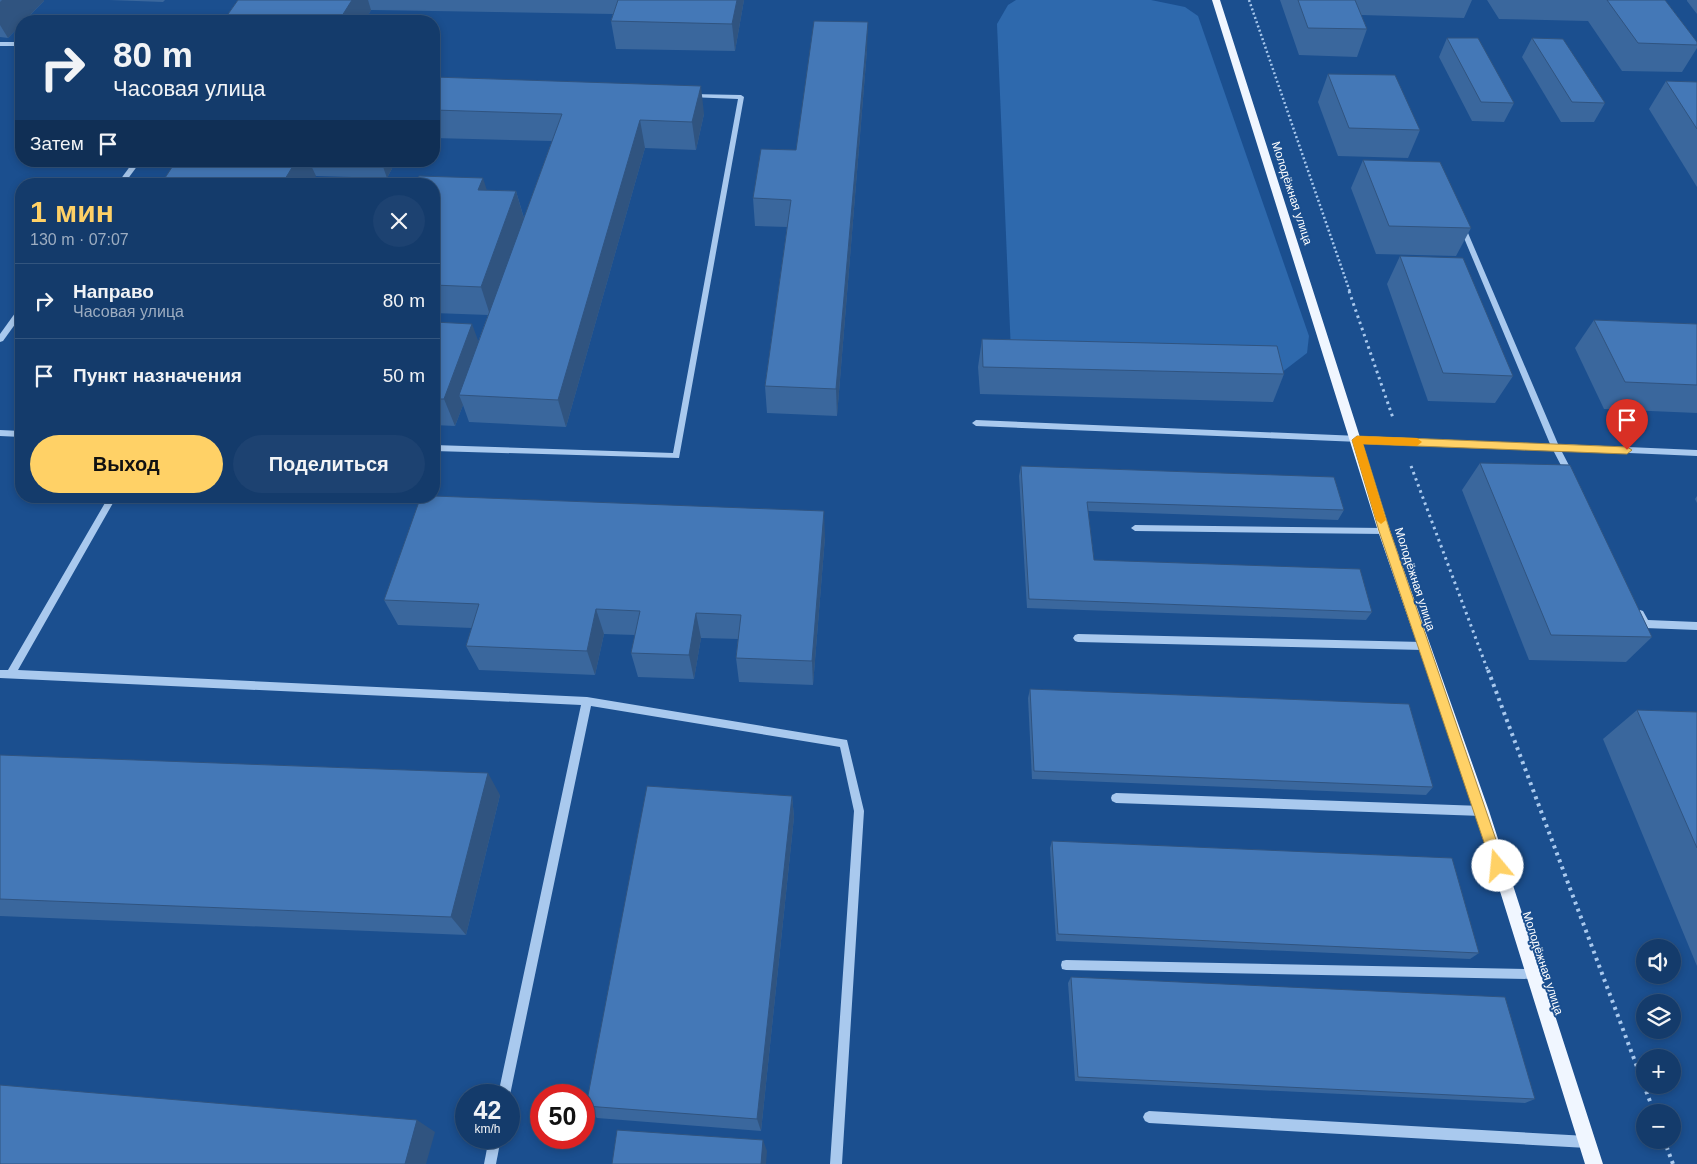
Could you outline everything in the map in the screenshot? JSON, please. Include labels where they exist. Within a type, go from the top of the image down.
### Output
[{"type":"main road","name":"Молодёжная улица","points":[[1216,0],[1357,440],[1384,531],[1482,811],[1532,974],[1594,1164]]},
{"type":"street","points":[[0,44],[15,44]]},
{"type":"street","points":[[440,448],[676,456],[741,98],[682,95]]},
{"type":"street","points":[[125,178],[133,167]]},
{"type":"street","points":[[1460,220],[1556,448],[1574,483]]},
{"type":"street","points":[[0,339],[15,320]]},
{"type":"street","points":[[976,423],[1697,453]]},
{"type":"street","points":[[0,433],[15,434]]},
{"type":"street","points":[[109,503],[5,674],[586,701],[844,743],[859,810],[836,1164]]},
{"type":"street","points":[[1135,528],[1384,531]]},
{"type":"street","points":[[1636,606],[1645,624],[1697,626]]},
{"type":"street","points":[[1078,638],[1423,646]]},
{"type":"street","points":[[506,1084],[586,701]]},
{"type":"street","points":[[1116,798],[1482,811]]},
{"type":"street","points":[[1066,965],[1532,974]]},
{"type":"street","points":[[1149,1117],[1587,1142]]},
{"type":"street","points":[[490,1164],[493,1149]]},
{"type":"path","points":[[1249,0],[1402,442],[1651,1104]]},
{"type":"path","points":[[1667,1149],[1673,1164]]},
{"type":"shaded area","points":[[1016,0],[1151,0],[1185,7],[1198,16],[1309,336],[1307,353],[1277,376],[1011,352],[997,24],[1008,5]]},
{"type":"building","points":[[238,0],[352,0],[343,15],[227,15]]},
{"type":"building","points":[[618,0],[737,0],[732,24],[611,21]]},
{"type":"building","points":[[1298,0],[1355,0],[1367,29],[1308,28]]},
{"type":"building","points":[[1607,0],[1665,0],[1697,42],[1697,45],[1638,43]]},
{"type":"building","points":[[814,21],[868,22],[836,389],[765,386],[791,200],[753,198],[761,149],[796,150]]},
{"type":"building","points":[[1447,38],[1478,38],[1514,103],[1481,102]]},
{"type":"building","points":[[1532,38],[1563,39],[1605,103],[1572,102]]},
{"type":"building","points":[[1328,74],[1395,75],[1420,130],[1349,128]]},
{"type":"building","points":[[440,77],[701,86],[692,122],[640,120],[558,400],[459,395],[562,114],[440,110]]},
{"type":"building","points":[[1666,81],[1697,82],[1697,129]]},
{"type":"building","points":[[1363,160],[1440,162],[1471,228],[1389,226]]},
{"type":"building","points":[[172,167],[292,167],[286,178],[165,178]]},
{"type":"building","points":[[419,176],[483,178],[478,190],[516,191],[481,287],[440,285],[440,178],[418,178]]},
{"type":"building","points":[[1400,256],[1463,258],[1513,376],[1443,373]]},
{"type":"building","points":[[1594,320],[1697,324],[1697,385],[1625,382]]},
{"type":"building","points":[[440,322],[472,324],[444,399],[440,399]]},
{"type":"building","points":[[982,339],[1277,346],[1284,374],[983,367]]},
{"type":"building","points":[[1480,463],[1570,465],[1652,637],[1551,635]]},
{"type":"building","points":[[1021,466],[1334,477],[1344,510],[1087,502],[1094,560],[1360,569],[1372,612],[1029,599]]},
{"type":"building","points":[[440,496],[824,511],[812,661],[736,658],[741,615],[696,613],[689,655],[631,653],[640,611],[596,609],[587,651],[466,646],[479,604],[384,600],[419,503],[440,503]]},
{"type":"building","points":[[1030,689],[1409,704],[1433,787],[1034,771]]},
{"type":"building","points":[[1637,710],[1697,712],[1697,848]]},
{"type":"building","points":[[0,755],[488,773],[451,917],[0,899]]},
{"type":"building","points":[[647,786],[792,796],[757,1119],[595,1107],[595,1084],[590,1084]]},
{"type":"building","points":[[1052,841],[1452,858],[1479,953],[1058,934]]},
{"type":"building","points":[[1071,977],[1505,997],[1535,1099],[1078,1077]]},
{"type":"building","points":[[0,1085],[417,1120],[405,1164],[0,1164]]},
{"type":"building","points":[[617,1130],[763,1140],[761,1164],[612,1164]]},
{"type":"slow traffic","points":[[1381,520],[1357,440],[1417,442]]},
{"type":"route","points":[[1498,866],[1482,811],[1384,531],[1357,440],[1627,450]]}]
